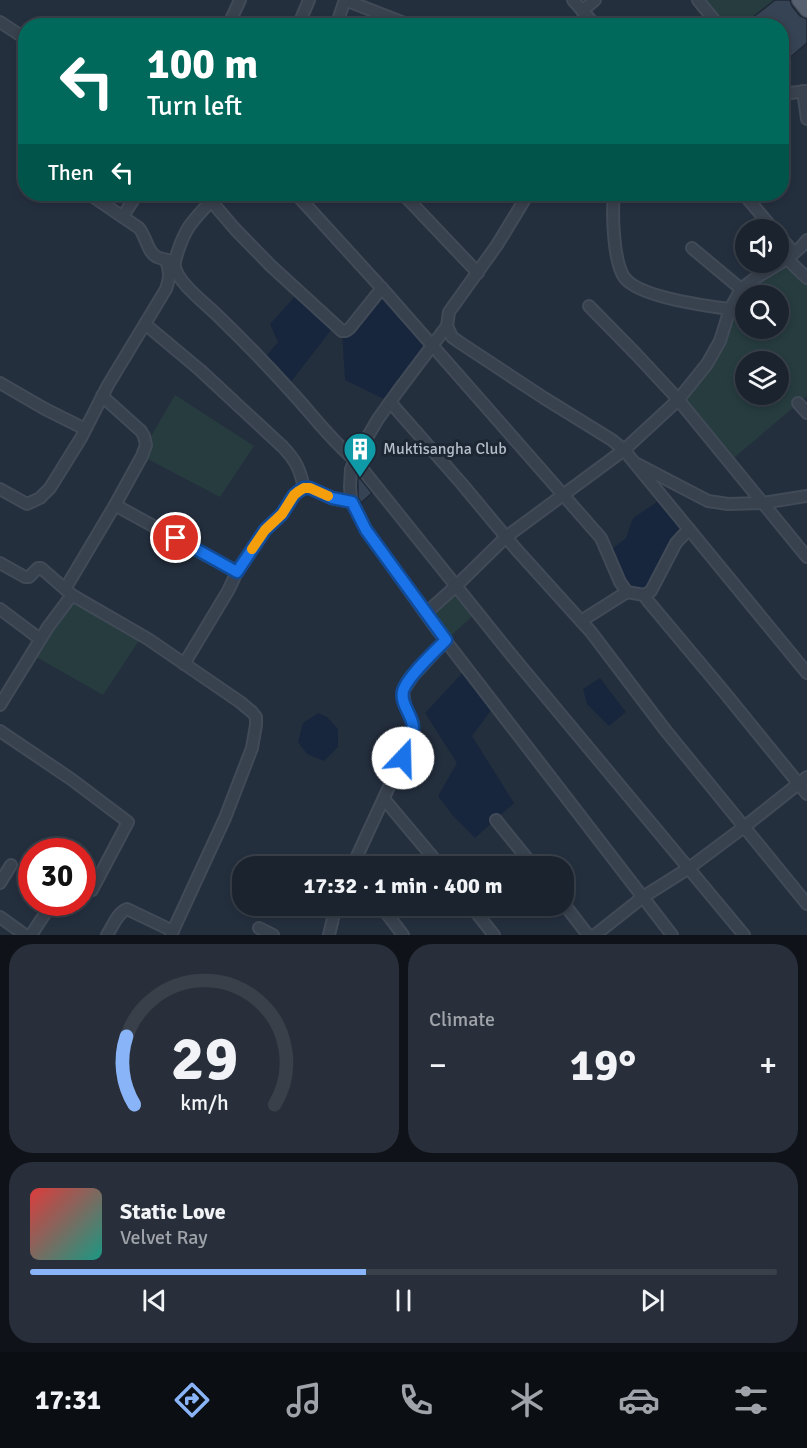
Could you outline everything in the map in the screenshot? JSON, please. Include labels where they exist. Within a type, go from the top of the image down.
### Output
[{"type":"main road","points":[[799,0],[807,10]]},
{"type":"street","points":[[232,18],[240,0]]},
{"type":"street","points":[[301,18],[309,0]]},
{"type":"street","points":[[573,0],[589,18]]},
{"type":"street","points":[[582,11],[595,0]]},
{"type":"street","points":[[698,0],[713,18]]},
{"type":"street","points":[[341,18],[351,1],[392,18]]},
{"type":"street","points":[[0,22],[18,34]]},
{"type":"street","points":[[789,93],[805,91],[807,119]]},
{"type":"street","points":[[100,201],[139,228],[154,254],[171,261],[178,275],[189,288],[236,333],[338,444],[356,460],[513,657],[744,935]]},
{"type":"street","points":[[123,216],[133,201]]},
{"type":"street","points":[[0,489],[27,504],[40,498],[50,488],[86,429],[125,355],[166,289],[171,261],[187,228],[206,201]]},
{"type":"street","points":[[212,201],[235,230],[342,331],[350,328],[382,288]]},
{"type":"street","points":[[302,201],[382,288],[601,538],[620,582],[627,591],[645,595],[651,591],[676,543],[689,529]]},
{"type":"street","points":[[410,201],[478,273]]},
{"type":"street","points":[[524,201],[497,245],[449,312],[447,327],[378,419],[351,469],[352,502],[366,530],[426,614],[672,935]]},
{"type":"street","points":[[613,201],[618,259],[625,278],[640,288],[670,299],[730,309]]},
{"type":"street","points":[[750,201],[765,219]]},
{"type":"street","points":[[746,285],[791,256],[807,240]]},
{"type":"street","points":[[692,248],[736,285]]},
{"type":"street","points":[[789,253],[807,278]]},
{"type":"street","points":[[426,614],[506,537],[624,450],[678,400],[707,364],[720,341],[735,300]]},
{"type":"street","points":[[589,306],[678,400],[807,557]]},
{"type":"street","points":[[145,324],[200,370],[283,447],[300,470],[304,488]]},
{"type":"street","points":[[447,327],[452,337],[459,342],[624,450],[807,673]]},
{"type":"street","points":[[0,383],[86,429]]},
{"type":"street","points":[[0,705],[68,592],[146,445],[141,431],[102,396]]},
{"type":"street","points":[[390,402],[581,621],[807,904]]},
{"type":"street","points":[[798,403],[807,413]]},
{"type":"street","points":[[633,461],[708,501],[728,504],[762,503],[807,496]]},
{"type":"street","points":[[184,664],[237,572],[265,530],[282,514],[294,495],[304,488],[310,488],[341,501],[352,502]]},
{"type":"street","points":[[115,505],[237,572]]},
{"type":"street","points":[[0,564],[25,577],[29,577],[41,568],[68,592],[148,639],[256,717],[252,748],[243,774],[172,933],[127,909],[120,913],[107,935]]},
{"type":"street","points":[[581,621],[627,591]]},
{"type":"street","points":[[645,595],[725,693],[803,780],[807,794]]},
{"type":"street","points":[[0,609],[40,639]]},
{"type":"street","points":[[357,856],[412,737],[411,718],[403,698],[403,691],[413,676],[446,640]]},
{"type":"street","points":[[0,731],[71,778],[128,822],[96,882]]},
{"type":"street","points":[[595,935],[643,897],[689,868],[803,780]]},
{"type":"street","points":[[384,799],[432,856]]},
{"type":"street","points":[[496,820],[525,856]]},
{"type":"street","points":[[0,883],[11,865]]},
{"type":"street","points":[[31,935],[43,916]]},
{"type":"street","points":[[329,935],[334,916]]},
{"type":"street","points":[[389,916],[403,935]]},
{"type":"street","points":[[479,916],[494,935]]},
{"type":"street","points":[[573,916],[588,935]]},
{"type":"street","points":[[0,917],[25,935]]},
{"type":"street","points":[[258,928],[273,935]]},
{"type":"green space","points":[[698,0],[775,0],[753,18],[713,18]]},
{"type":"green space","points":[[789,261],[807,278],[807,396],[729,462],[678,400],[696,380],[735,299],[735,339],[789,339],[789,285],[753,285],[769,273],[789,273]]},
{"type":"green space","points":[[175,395],[254,446],[220,497],[142,456]]},
{"type":"green space","points":[[456,586],[477,612],[446,640],[426,613]]},
{"type":"green space","points":[[72,595],[142,636],[103,695],[31,654]]},
{"type":"water","points":[[382,288],[432,346],[390,402],[345,380],[342,331]]},
{"type":"water","points":[[299,292],[335,325],[287,387],[262,361],[278,342],[270,324]]},
{"type":"water","points":[[663,498],[689,529],[651,591],[627,592],[607,553],[626,538],[633,518]]},
{"type":"water","points":[[467,668],[495,705],[472,736],[514,803],[475,838],[454,817],[438,796],[457,763],[425,713]]},
{"type":"water","points":[[600,678],[626,712],[609,726],[587,704],[583,689]]},
{"type":"water","points":[[318,713],[327,717],[338,729],[338,747],[324,761],[307,754],[298,742],[303,723]]},
{"type":"building","points":[[775,0],[790,0],[800,16],[807,19],[807,43],[789,58],[789,18],[752,18]]},
{"type":"building","points":[[358,476],[372,493],[361,503],[358,497]]},
{"type":"slow traffic","points":[[252,549],[265,530],[282,514],[299,491],[310,488],[328,496]]},
{"type":"place","name":"Muktisangha Club","points":[[360,478]]},
{"type":"route","points":[[176,538],[237,572],[265,530],[282,514],[299,491],[310,488],[341,501],[352,502],[366,530],[446,640],[406,684],[403,691],[413,730],[403,758]]}]
